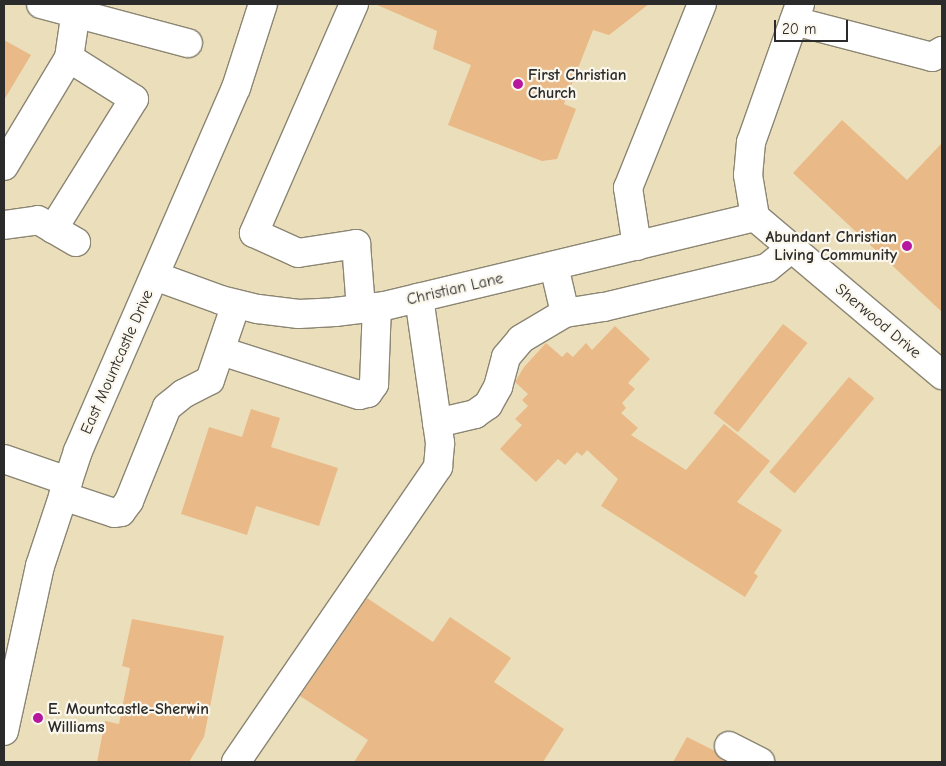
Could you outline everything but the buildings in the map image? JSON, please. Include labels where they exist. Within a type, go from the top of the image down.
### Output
[{"type":"street","points":[[41,4],[76,8],[188,43]]},
{"type":"street","name":"East Mountcastle Drive","points":[[4,731],[40,566],[66,488],[236,88],[262,4]]},
{"type":"street","points":[[221,351],[359,395],[368,392],[374,384],[369,308],[356,244],[298,253],[254,234],[354,4]]},
{"type":"street","points":[[637,246],[628,188],[702,4]]},
{"type":"street","points":[[4,166],[69,58],[76,8]]},
{"type":"street","points":[[755,218],[748,175],[751,142],[797,12],[932,58],[942,51]]},
{"type":"street","points":[[4,225],[38,220],[65,235],[134,99],[69,58]]},
{"type":"street","name":"Christian Lane","points":[[155,276],[236,304],[299,314],[369,308],[419,298],[755,218]]},
{"type":"street","name":"Sherwood Drive","points":[[755,218],[942,375]]},
{"type":"street","points":[[437,423],[474,414],[488,405],[498,387],[506,357],[521,339],[565,313],[767,268],[792,248]]},
{"type":"street","points":[[554,266],[565,313]]},
{"type":"street","points":[[236,762],[438,467],[437,423],[419,298]]},
{"type":"street","points":[[4,459],[114,513],[121,512],[130,501],[167,408],[183,394],[210,380],[236,304]]},
{"type":"street","points":[[729,746],[760,762]]},
{"type":"place","name":"First Christian Church","points":[[518,84]]},
{"type":"place","name":"Abundant Christian Living Community","points":[[907,246]]},
{"type":"place","name":"E. Mountcastle-Sherwin Williams","points":[[38,718]]}]
